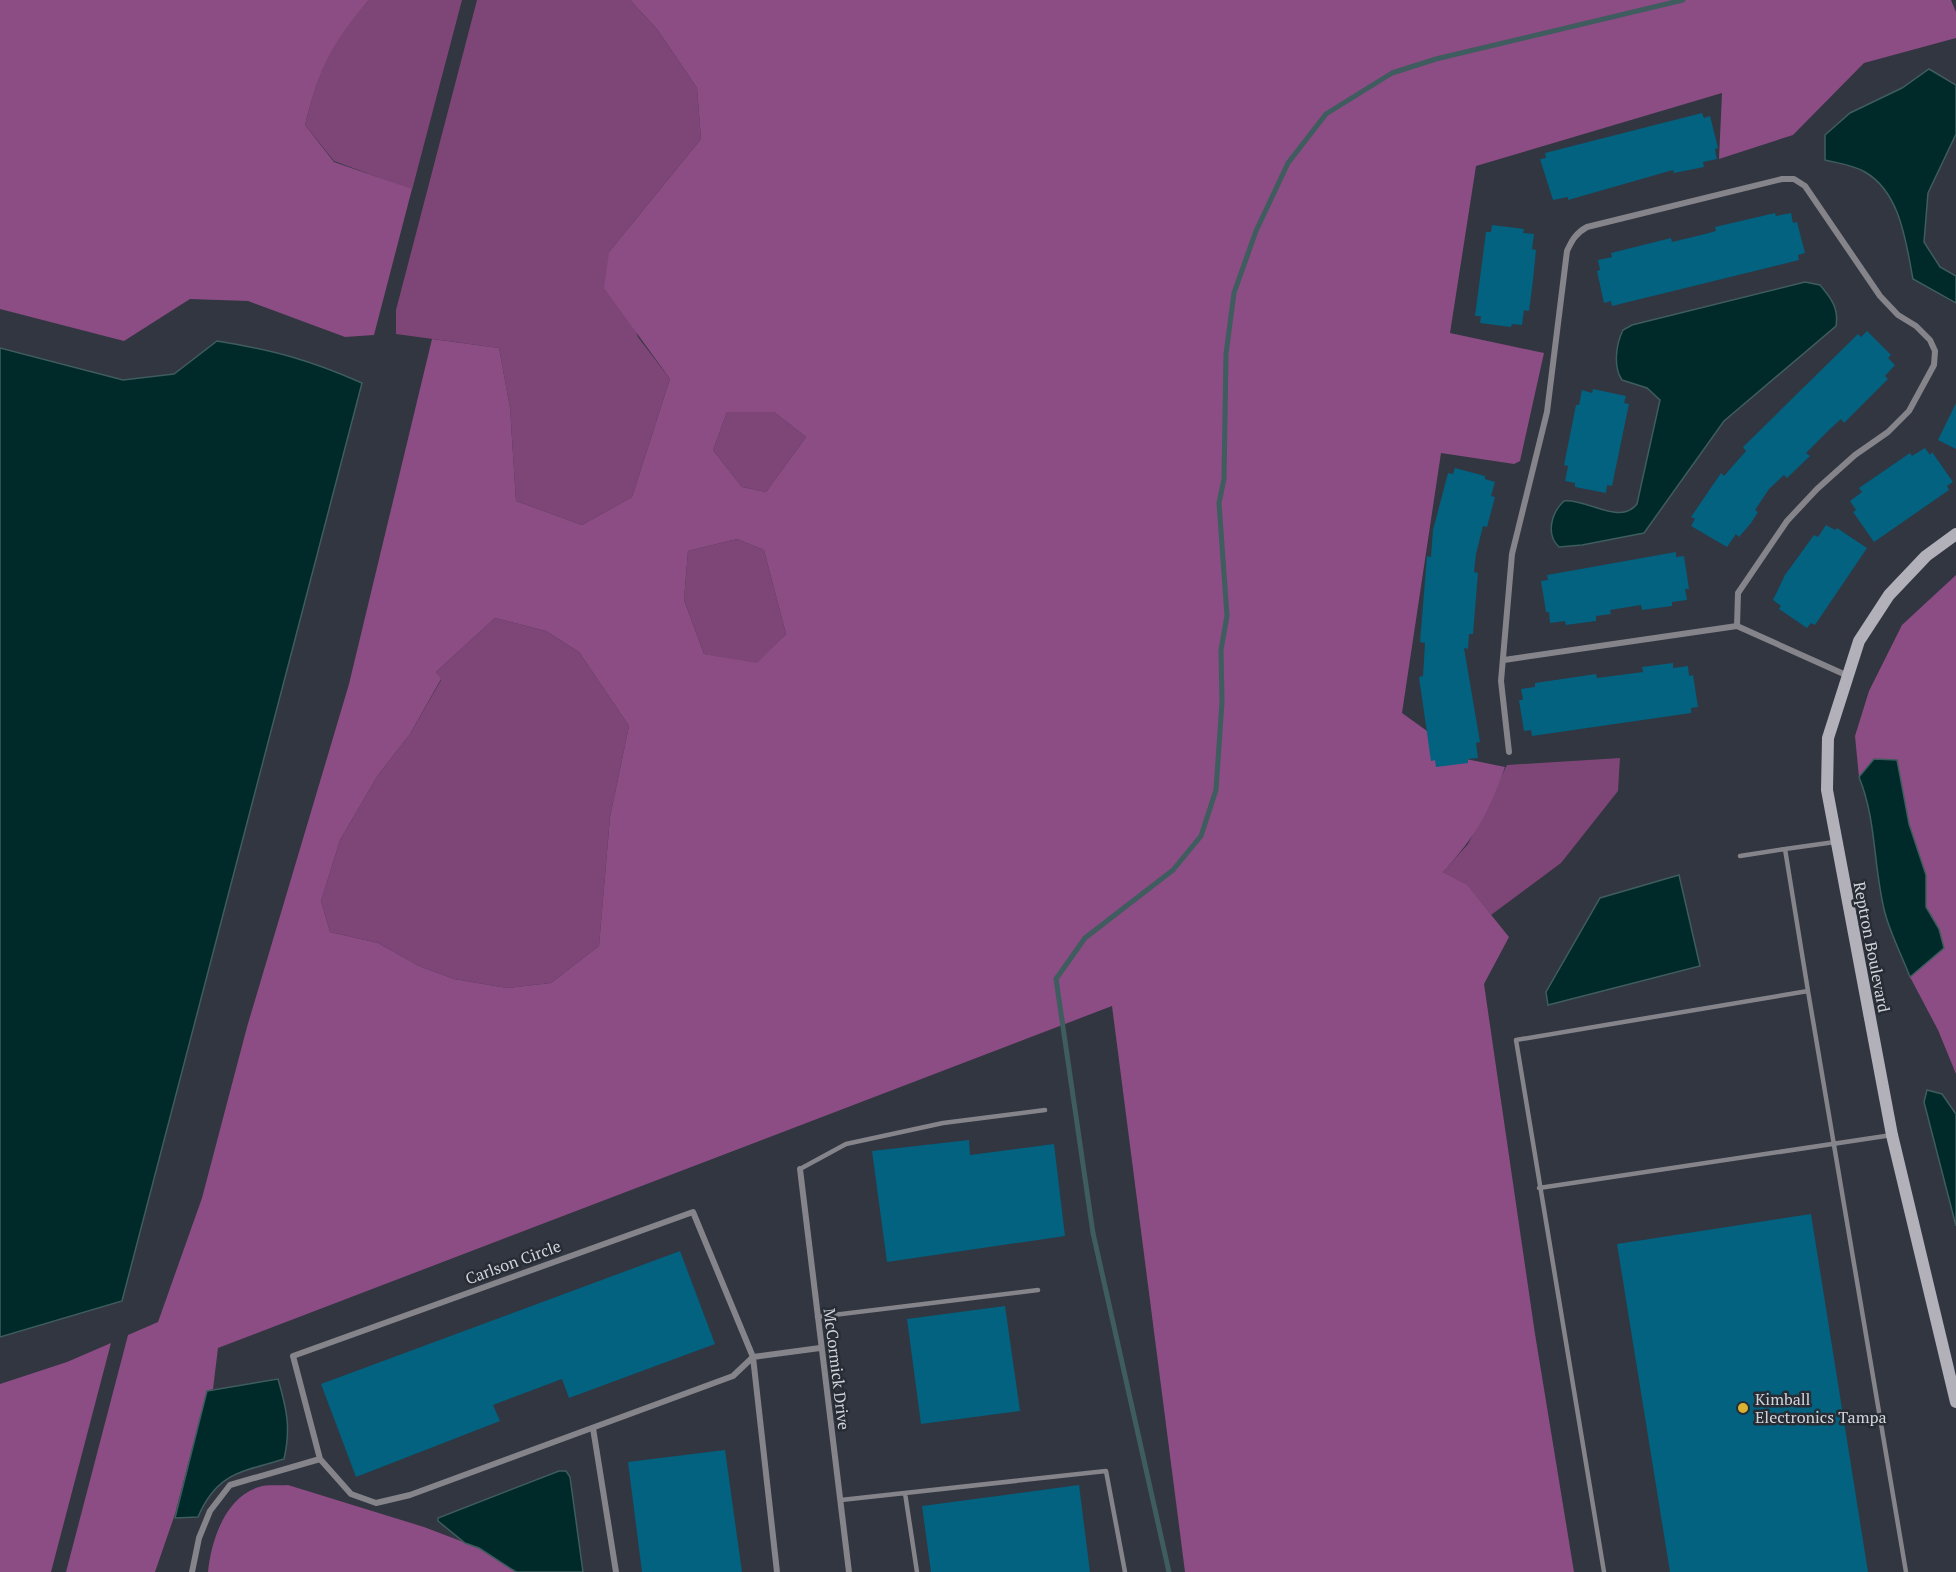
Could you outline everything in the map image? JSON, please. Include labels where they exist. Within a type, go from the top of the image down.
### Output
[{"type":"street","points":[[1509,752],[1501,681],[1512,554],[1547,412],[1567,251],[1577,232],[1587,227],[1747,187],[1782,179],[1794,179],[1805,186],[1880,296],[1898,315],[1916,326],[1930,340],[1935,351],[1934,365],[1910,411],[1888,432],[1855,455],[1817,489],[1787,521],[1738,593],[1737,626]]},
{"type":"street","name":"Reptron Boulevard","points":[[1956,534],[1926,556],[1889,595],[1859,641],[1846,675],[1828,738],[1827,790],[1892,1135],[1953,1375],[1956,1402]]},
{"type":"street","points":[[1504,660],[1737,626],[1846,675]]},
{"type":"street","name":"McCormick Drive","points":[[800,1169],[816,1317],[849,1572]]},
{"type":"street","name":"Carlson Circle","points":[[753,1358],[733,1376],[410,1495],[376,1503],[351,1494],[320,1459],[292,1356],[693,1212],[753,1358],[777,1572]]},
{"type":"street","points":[[753,1358],[820,1348]]},
{"type":"street","points":[[593,1428],[616,1572]]},
{"type":"street","points":[[192,1572],[199,1538],[210,1511],[230,1485],[320,1459]]},
{"type":"lane","points":[[1740,856],[1835,842]]},
{"type":"lane","points":[[1785,849],[1832,1144],[1906,1572]]},
{"type":"lane","points":[[1604,1572],[1516,1040],[1809,991]]},
{"type":"lane","points":[[800,1169],[846,1144],[943,1123],[1046,1110]]},
{"type":"lane","points":[[1539,1188],[1892,1135]]},
{"type":"lane","points":[[816,1317],[1038,1290]]},
{"type":"lane","points":[[841,1500],[1106,1472],[1125,1572]]},
{"type":"lane","points":[[905,1493],[917,1572]]},
{"type":"shaded area","points":[[0,0],[369,0],[345,30],[328,58],[321,72],[305,125],[334,162],[412,189],[374,335],[345,337],[248,301],[190,299],[124,341],[0,309]]},
{"type":"shaded area","points":[[369,0],[462,0],[412,190],[334,161],[305,125],[315,88],[335,44]]},
{"type":"shaded area","points":[[477,0],[630,0],[657,29],[697,88],[701,139],[609,252],[638,337],[670,379],[632,497],[582,525],[516,501],[510,408],[499,348],[396,334],[396,310]]},
{"type":"shaded area","points":[[630,0],[1951,0],[1956,12],[1956,38],[1864,63],[1793,135],[1719,159],[1722,93],[1476,166],[1450,333],[1544,353],[1520,461],[1514,464],[1441,453],[1402,713],[1466,759],[1505,767],[1493,797],[1473,835],[1443,872],[1467,885],[1509,937],[1484,984],[1535,1334],[1574,1572],[1185,1572],[1112,1006],[218,1348],[213,1389],[207,1391],[175,1514],[155,1572],[66,1572],[128,1335],[158,1322],[202,1198],[247,1027],[349,684],[432,339],[499,348],[510,408],[516,501],[582,525],[632,497],[670,379],[604,288],[609,252],[701,139],[697,88],[657,29]],"holes":[[[727,412],[774,412],[806,437],[766,492],[742,487],[713,450]],[[737,539],[764,550],[786,634],[757,663],[704,654],[684,600],[688,551]],[[495,618],[546,631],[579,652],[629,726],[610,817],[599,946],[551,983],[507,988],[454,979],[419,966],[378,943],[330,932],[321,901],[340,840],[378,775],[410,734],[441,679],[436,672]]]},
{"type":"shaded area","points":[[1929,69],[1956,85],[1956,134],[1928,193],[1924,242],[1940,267],[1956,276],[1956,303],[1913,279],[1900,220],[1887,193],[1877,181],[1856,168],[1825,160],[1825,135],[1850,113],[1902,88]]},
{"type":"shaded area","points":[[1805,282],[1820,285],[1828,294],[1835,309],[1836,326],[1724,421],[1644,533],[1559,547],[1551,530],[1553,517],[1564,501],[1582,503],[1612,512],[1630,510],[1637,504],[1660,400],[1647,388],[1622,380],[1619,375],[1616,355],[1623,330],[1632,325]]},
{"type":"shaded area","points":[[217,341],[291,357],[362,383],[122,1301],[0,1337],[0,348],[123,380],[174,374]]},
{"type":"shaded area","points":[[727,412],[774,412],[806,437],[766,492],[742,487],[713,450]]},
{"type":"shaded area","points":[[737,539],[764,550],[786,634],[757,664],[704,654],[684,600],[688,551]]},
{"type":"shaded area","points":[[1956,575],[1956,1074],[1938,1030],[1910,977],[1944,948],[1939,929],[1926,907],[1926,875],[1909,824],[1897,760],[1874,760],[1859,777],[1855,736],[1869,691],[1902,625]]},
{"type":"shaded area","points":[[495,618],[546,631],[579,652],[629,726],[610,817],[599,946],[551,983],[507,988],[454,979],[419,966],[378,943],[330,932],[321,901],[340,840],[378,775],[410,734],[441,680],[436,672]]},
{"type":"shaded area","points":[[1620,758],[1618,791],[1561,863],[1491,915],[1466,885],[1443,872],[1468,844],[1507,765]]},
{"type":"shaded area","points":[[1874,759],[1897,760],[1909,824],[1926,875],[1926,907],[1939,929],[1944,948],[1910,977],[1885,913],[1869,810],[1859,777]]},
{"type":"shaded area","points":[[1679,875],[1700,966],[1548,1005],[1546,992],[1600,898]]},
{"type":"shaded area","points":[[1927,1090],[1942,1094],[1956,1114],[1956,1226],[1924,1102]]},
{"type":"shaded area","points":[[111,1343],[51,1572],[0,1572],[0,1384],[67,1362]]},
{"type":"shaded area","points":[[278,1379],[287,1419],[284,1459],[243,1471],[222,1482],[205,1502],[198,1517],[175,1518],[207,1391]]},
{"type":"shaded area","points":[[559,1471],[566,1471],[570,1477],[583,1572],[516,1572],[479,1548],[465,1543],[438,1521],[438,1518]]},
{"type":"shaded area","points":[[288,1485],[424,1527],[479,1548],[516,1572],[208,1572],[216,1534],[237,1500],[247,1492],[259,1487]]},
{"type":"building","points":[[1702,113],[1704,118],[1710,116],[1718,148],[1715,149],[1717,159],[1703,162],[1704,167],[1674,173],[1673,170],[1568,200],[1568,197],[1553,200],[1540,159],[1546,158],[1545,153]]},
{"type":"building","points":[[1775,213],[1776,216],[1791,213],[1793,223],[1797,222],[1805,253],[1798,255],[1799,260],[1612,306],[1611,301],[1604,303],[1597,271],[1600,270],[1598,260],[1612,257],[1611,253],[1671,238],[1672,242],[1701,235],[1716,231],[1715,227]]},
{"type":"building","points":[[1492,225],[1524,229],[1523,233],[1534,234],[1532,249],[1536,250],[1529,311],[1524,310],[1522,325],[1512,324],[1511,327],[1480,323],[1481,316],[1475,316],[1486,232],[1491,232]]},
{"type":"building","points":[[1867,331],[1891,355],[1888,358],[1895,365],[1885,376],[1888,379],[1844,423],[1841,419],[1830,429],[1806,453],[1810,456],[1787,478],[1784,475],[1769,489],[1755,510],[1758,512],[1751,523],[1739,537],[1736,534],[1727,547],[1691,526],[1695,519],[1691,517],[1721,473],[1724,476],[1746,451],[1743,447],[1858,334],[1861,337]]},
{"type":"building","points":[[1593,389],[1626,396],[1624,403],[1629,404],[1612,486],[1607,485],[1606,493],[1575,487],[1575,483],[1565,481],[1568,466],[1564,465],[1576,405],[1579,405],[1582,390],[1592,393]]},
{"type":"building","points":[[1956,403],[1956,449],[1938,440]]},
{"type":"building","points":[[1925,448],[1930,455],[1932,452],[1953,482],[1947,486],[1949,490],[1874,542],[1853,512],[1856,510],[1850,501],[1862,492],[1859,488],[1910,453],[1912,456]]},
{"type":"building","points":[[1455,468],[1485,476],[1485,479],[1495,482],[1491,496],[1495,497],[1487,527],[1483,526],[1476,554],[1474,572],[1478,573],[1473,634],[1469,634],[1468,649],[1464,648],[1480,742],[1476,743],[1478,758],[1468,759],[1468,763],[1436,767],[1435,760],[1431,761],[1419,677],[1423,676],[1425,643],[1420,642],[1427,556],[1431,557],[1433,530],[1448,473],[1453,474]]},
{"type":"building","points":[[1826,525],[1835,530],[1837,528],[1867,548],[1815,625],[1811,623],[1807,628],[1779,609],[1781,606],[1773,600],[1785,575],[1814,535],[1818,537]]},
{"type":"building","points":[[1676,552],[1676,557],[1684,556],[1689,589],[1685,589],[1687,600],[1672,602],[1672,606],[1642,610],[1641,605],[1610,610],[1611,614],[1596,616],[1596,621],[1566,625],[1565,621],[1550,623],[1541,581],[1548,580],[1547,575]]},
{"type":"building","points":[[1673,663],[1673,668],[1688,666],[1689,676],[1693,675],[1698,707],[1691,708],[1691,713],[1532,736],[1531,730],[1524,731],[1519,700],[1523,700],[1521,689],[1535,687],[1535,683],[1596,674],[1597,678],[1643,672],[1642,667]]},
{"type":"building","points":[[969,1140],[970,1155],[1054,1144],[1065,1236],[887,1262],[872,1151]]},
{"type":"building","name":"Kimball Electronics Tampa","points":[[1811,1214],[1868,1572],[1670,1572],[1617,1244]]},
{"type":"building","points":[[680,1251],[715,1344],[569,1398],[562,1379],[493,1405],[500,1421],[356,1477],[321,1384]]},
{"type":"building","points":[[1005,1306],[1020,1411],[921,1424],[907,1319]]},
{"type":"building","points":[[725,1450],[742,1572],[642,1572],[628,1462]]},
{"type":"building","points":[[1079,1485],[1090,1572],[931,1572],[922,1506]]},
{"type":"waterway","points":[[1169,1572],[1093,1233],[1056,979],[1085,938],[1173,870],[1201,836],[1216,790],[1222,702],[1221,650],[1227,616],[1219,503],[1224,479],[1226,354],[1234,293],[1256,231],[1288,163],[1326,114],[1392,73],[1436,59],[1683,0]]},
{"type":"place","name":"Kimball Electronics Tampa","points":[[1743,1408]]}]
